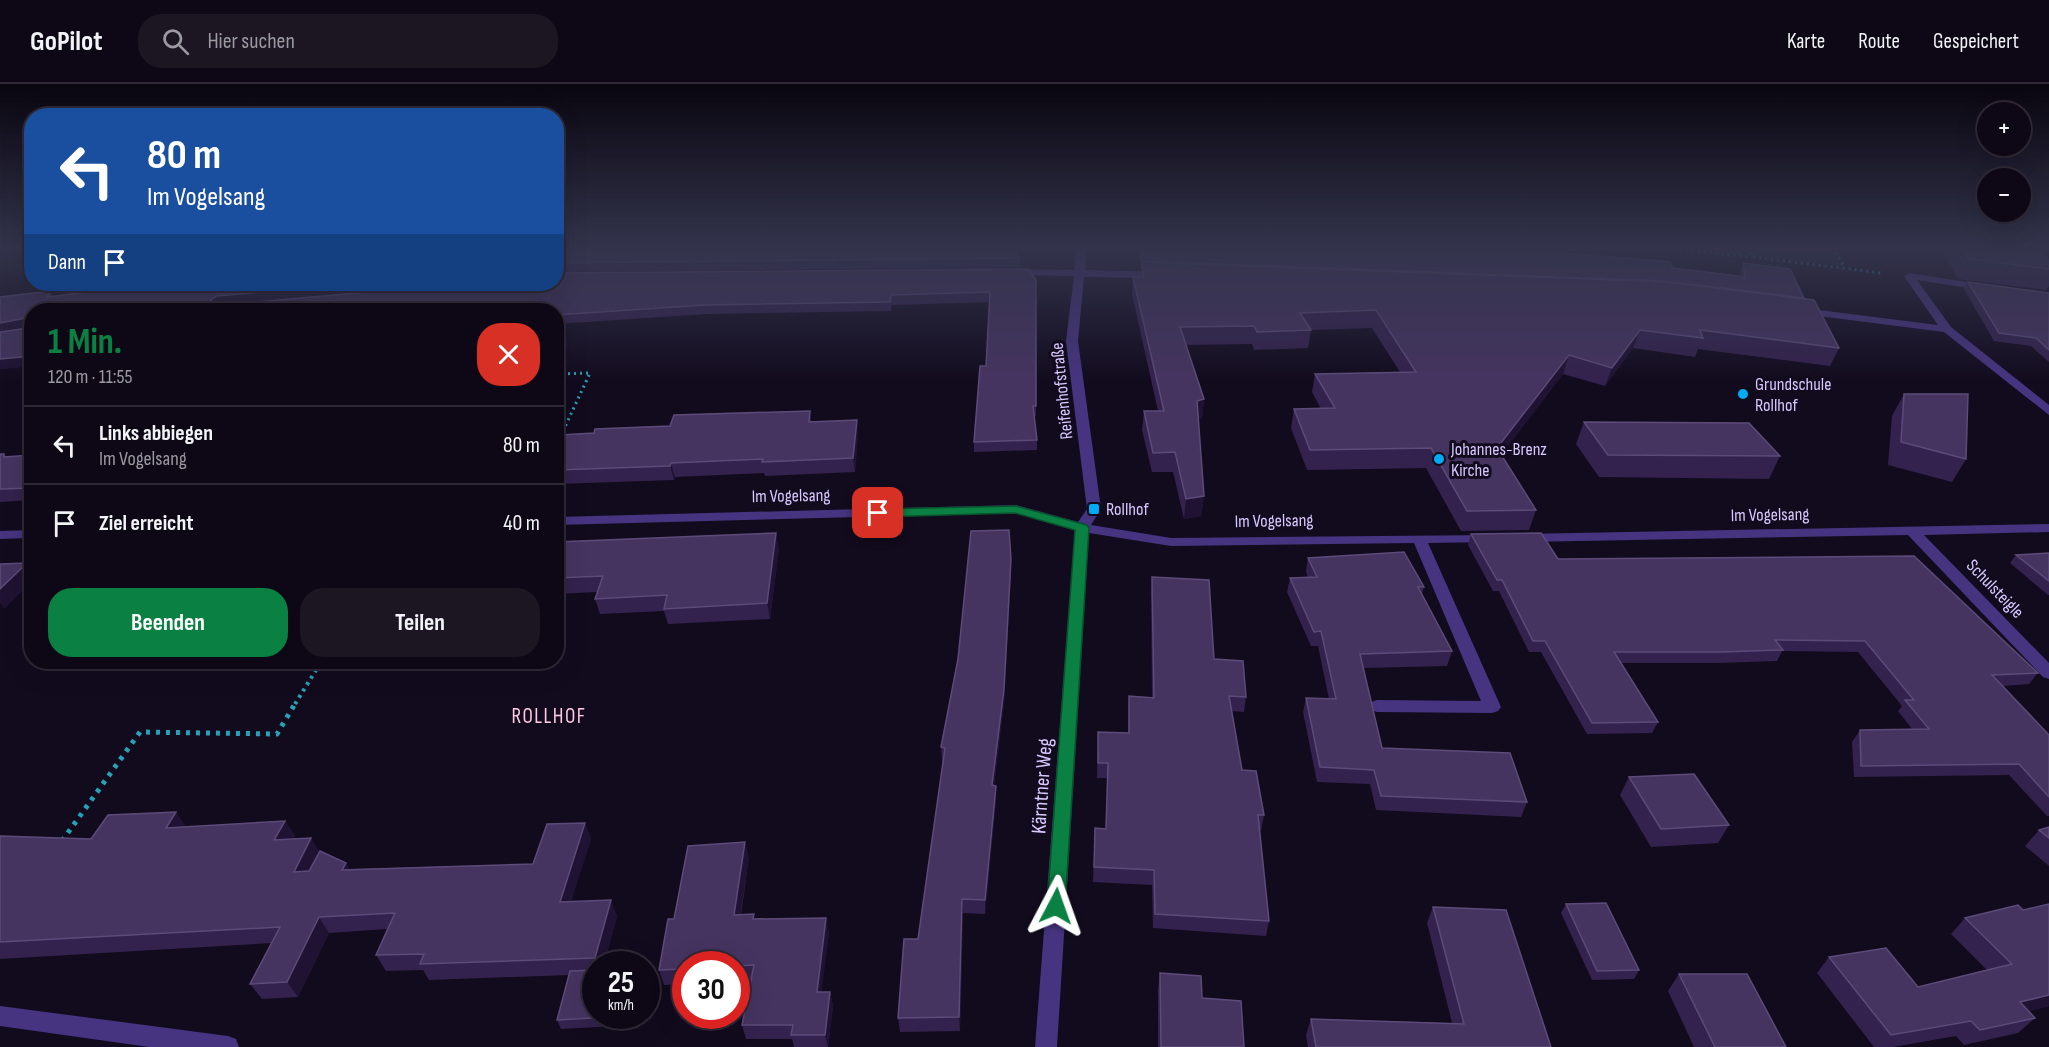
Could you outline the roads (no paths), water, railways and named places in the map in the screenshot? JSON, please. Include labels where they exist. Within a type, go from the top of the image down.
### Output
[{"type":"street","name":"Reifenhofstraße","points":[[1078,292],[1072,341],[1094,509],[1082,528]]},
{"type":"street","points":[[1921,292],[1947,328],[2049,411]]},
{"type":"street","points":[[1786,309],[1947,328]]},
{"type":"street","name":"Im Vogelsang","points":[[564,521],[1016,509],[1082,528],[1171,542],[1913,532],[2049,528]]},
{"type":"street","name":"Kärntner Weg","points":[[1046,1047],[1082,528]]},
{"type":"street","name":"Schulsteigle","points":[[1913,532],[2049,673]]},
{"type":"street","points":[[0,535],[24,534]]},
{"type":"street","points":[[1377,706],[1492,707],[1419,539]]},
{"type":"street","points":[[0,1016],[228,1047]]},
{"type":"place","name":"Grundschule Rollhof","points":[[1743,394]]},
{"type":"place","name":"Johannes-Brenz Kirche","points":[[1439,459]]},
{"type":"place","name":"Rollhof","points":[[1094,509]]},
{"type":"district","name":"ROLLHOF","points":[[549,716]]}]
